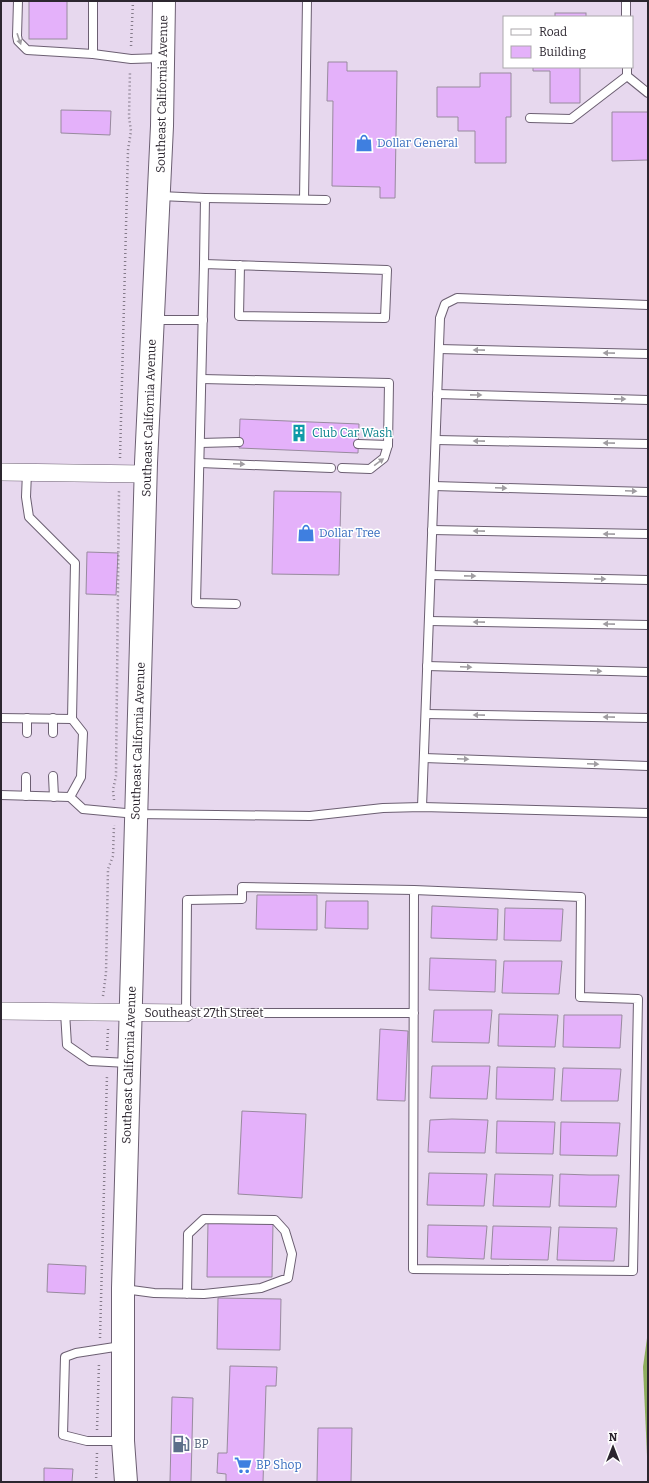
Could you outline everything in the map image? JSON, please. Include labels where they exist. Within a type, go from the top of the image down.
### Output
[{"type":"main road","name":"Southeast California Avenue","points":[[126,1482],[122,1441],[123,1288],[146,474],[159,196],[164,1]]},
{"type":"street","points":[[1,472],[146,474]]},
{"type":"street","name":"Southeast 27th Street","points":[[1,1011],[186,1013]]},
{"type":"lane","points":[[18,1],[18,42],[27,50],[93,54],[131,59],[163,58]]},
{"type":"lane","points":[[93,1],[93,54]]},
{"type":"lane","points":[[304,199],[307,1]]},
{"type":"lane","points":[[626,1],[626,16]]},
{"type":"lane","points":[[627,68],[627,76]]},
{"type":"lane","points":[[627,76],[648,93]]},
{"type":"lane","points":[[530,118],[571,119],[627,76]]},
{"type":"lane","points":[[159,196],[326,200]]},
{"type":"lane","points":[[205,198],[196,603],[236,604]]},
{"type":"lane","points":[[204,264],[240,265],[387,270],[385,318],[239,316],[240,265]]},
{"type":"lane","points":[[422,807],[440,318],[445,304],[457,298],[648,305]]},
{"type":"lane","points":[[153,320],[203,320]]},
{"type":"lane","points":[[439,349],[648,354]]},
{"type":"lane","points":[[202,379],[389,383],[388,445],[384,458],[370,469],[342,468]]},
{"type":"lane","points":[[437,394],[648,400]]},
{"type":"lane","points":[[436,440],[648,444]]},
{"type":"lane","points":[[200,442],[239,442]]},
{"type":"lane","points":[[358,444],[388,445]]},
{"type":"lane","points":[[200,463],[331,468]]},
{"type":"lane","points":[[27,472],[26,496],[29,517],[75,563],[72,719],[83,733],[81,777],[70,797]]},
{"type":"lane","points":[[434,486],[648,492]]},
{"type":"lane","points":[[432,530],[648,534]]},
{"type":"lane","points":[[431,575],[648,580]]},
{"type":"lane","points":[[429,621],[648,625]]},
{"type":"lane","points":[[428,666],[648,672]]},
{"type":"lane","points":[[426,714],[648,718]]},
{"type":"lane","points":[[1,718],[72,719]]},
{"type":"lane","points":[[27,718],[27,733]]},
{"type":"lane","points":[[53,718],[53,733]]},
{"type":"lane","points":[[424,758],[648,766]]},
{"type":"lane","points":[[53,776],[54,797]]},
{"type":"lane","points":[[26,777],[26,796]]},
{"type":"lane","points":[[1,795],[70,797],[83,809],[136,814],[310,816],[384,808],[422,807],[648,813]]},
{"type":"lane","points":[[186,1013],[187,900],[242,899],[242,888],[414,890],[580,897],[580,997],[638,999],[633,1271],[413,1270],[414,890]]},
{"type":"lane","points":[[65,1012],[67,1045],[90,1060],[129,1063]]},
{"type":"lane","name":"Southeast 27th Street","points":[[186,1013],[414,1013]]},
{"type":"lane","points":[[123,1288],[154,1293],[187,1294],[204,1294],[261,1288],[288,1278],[292,1254],[285,1231],[275,1220],[204,1219],[188,1234],[187,1294]]},
{"type":"lane","points":[[122,1346],[76,1353],[65,1357],[63,1434],[87,1441],[122,1441]]},
{"type":"path","points":[[96,1482],[108,1030],[102,994],[106,973],[108,869],[113,856],[113,790],[116,776],[119,473],[128,150],[131,131],[129,117],[132,1]]},
{"type":"green space","points":[[648,1331],[648,1478],[643,1367]]},
{"type":"building","points":[[29,1],[67,1],[67,39],[29,39]]},
{"type":"building","points":[[555,13],[586,13],[586,16],[555,16]]},
{"type":"building","name":"Dollar General","points":[[328,62],[347,62],[347,71],[397,71],[395,198],[380,198],[380,187],[332,186],[333,101],[327,101]]},
{"type":"building","points":[[533,68],[580,68],[580,103],[550,103],[550,71],[533,71]]},
{"type":"building","points":[[480,73],[511,73],[511,117],[506,117],[506,163],[475,163],[475,131],[458,131],[458,117],[437,117],[437,87],[480,87]]},
{"type":"building","points":[[61,110],[111,111],[110,135],[61,133]]},
{"type":"building","points":[[612,112],[648,112],[648,160],[612,161]]},
{"type":"building","name":"Club Car Wash","points":[[240,419],[359,424],[358,453],[239,448]]},
{"type":"building","name":"Dollar Tree","points":[[274,491],[341,492],[339,575],[272,574]]},
{"type":"building","points":[[87,552],[118,553],[116,595],[86,594]]},
{"type":"building","points":[[257,895],[317,895],[317,930],[256,929]]},
{"type":"building","points":[[326,901],[368,901],[368,929],[325,928]]},
{"type":"building","points":[[432,906],[498,909],[497,940],[431,938]]},
{"type":"building","points":[[505,908],[563,909],[561,941],[504,940]]},
{"type":"building","points":[[430,958],[496,960],[495,992],[429,990]]},
{"type":"building","points":[[504,961],[562,961],[559,994],[502,993]]},
{"type":"building","points":[[434,1010],[492,1010],[489,1043],[432,1042]]},
{"type":"building","points":[[499,1014],[558,1015],[555,1047],[498,1046]]},
{"type":"building","points":[[564,1015],[622,1015],[620,1048],[563,1047]]},
{"type":"building","points":[[380,1029],[408,1031],[405,1101],[377,1100]]},
{"type":"building","points":[[432,1066],[490,1066],[487,1099],[430,1098]]},
{"type":"building","points":[[497,1067],[555,1068],[553,1100],[496,1099]]},
{"type":"building","points":[[563,1068],[621,1069],[618,1101],[561,1101]]},
{"type":"building","points":[[242,1111],[306,1114],[302,1198],[238,1194]]},
{"type":"building","points":[[430,1120],[488,1120],[485,1153],[428,1152]]},
{"type":"building","points":[[497,1121],[555,1122],[553,1154],[496,1153]]},
{"type":"building","points":[[561,1122],[620,1123],[617,1156],[560,1155]]},
{"type":"building","points":[[429,1173],[487,1174],[484,1206],[427,1205]]},
{"type":"building","points":[[495,1174],[553,1175],[550,1207],[493,1206]]},
{"type":"building","points":[[560,1174],[619,1175],[616,1207],[559,1206]]},
{"type":"building","points":[[208,1222],[273,1223],[272,1277],[207,1277]]},
{"type":"building","points":[[428,1225],[487,1226],[484,1259],[427,1257]]},
{"type":"building","points":[[493,1226],[551,1227],[548,1260],[491,1259]]},
{"type":"building","points":[[559,1227],[617,1228],[614,1261],[557,1260]]},
{"type":"building","points":[[48,1264],[86,1266],[85,1294],[47,1292]]},
{"type":"building","points":[[218,1298],[281,1299],[280,1350],[217,1349]]},
{"type":"building","points":[[230,1366],[277,1367],[276,1386],[266,1386],[263,1482],[226,1482],[226,1474],[217,1473],[218,1453],[227,1453]]},
{"type":"building","points":[[172,1397],[193,1398],[191,1482],[170,1482]]},
{"type":"building","points":[[318,1428],[352,1428],[351,1482],[317,1482]]},
{"type":"building","points":[[44,1468],[73,1469],[72,1482],[44,1482]]},
{"type":"place","name":"Dollar General","points":[[364,143]]},
{"type":"place","name":"Club Car Wash","points":[[299,433]]},
{"type":"place","name":"Dollar Tree","points":[[306,533]]},
{"type":"place","name":"BP","points":[[181,1444]]},
{"type":"place","name":"BP Shop","points":[[243,1465]]}]
